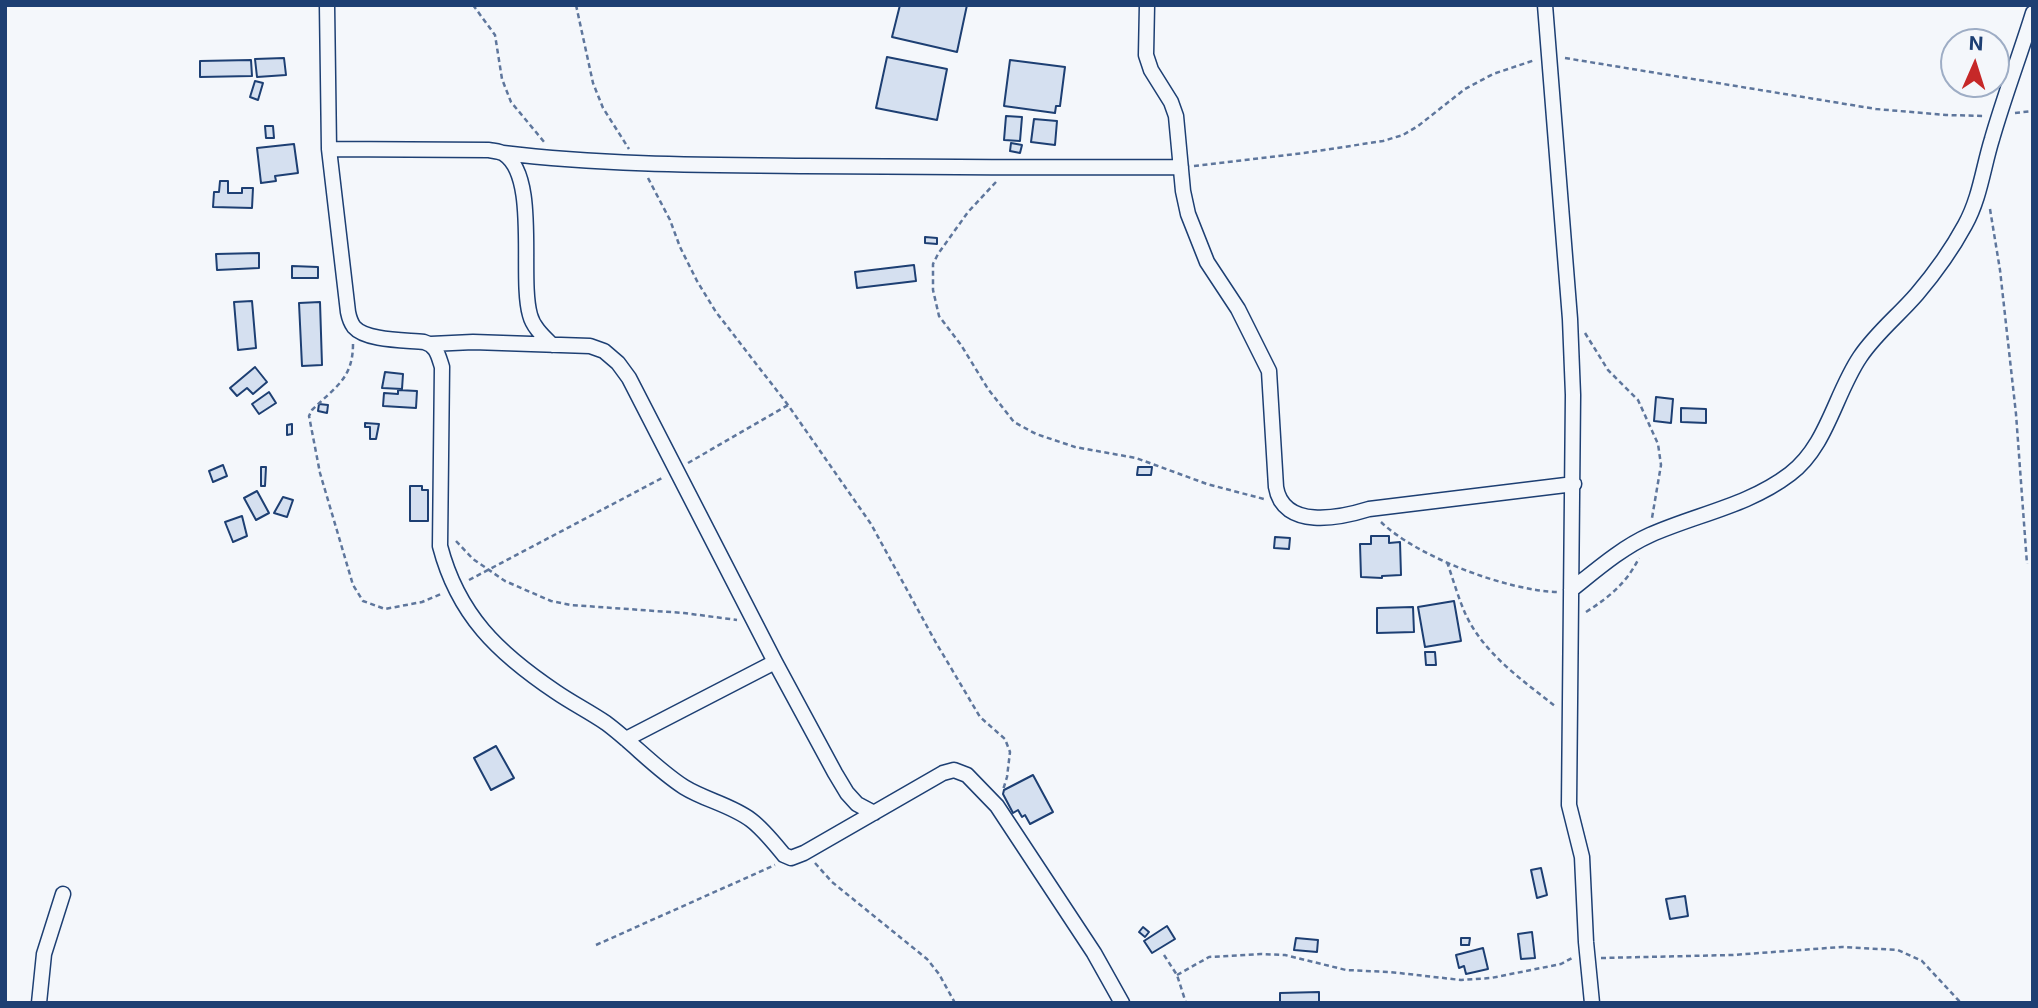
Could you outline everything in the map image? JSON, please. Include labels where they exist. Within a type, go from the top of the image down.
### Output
[{"type":"street","points":[[327,5],[329,149],[346,300],[352,326],[372,337],[431,344],[474,342],[599,348],[618,363],[629,378],[678,469],[775,662],[847,793],[857,804],[874,813]]},
{"type":"street","points":[[1147,5],[1146,55],[1176,116],[1188,214],[1207,262],[1238,309],[1269,371],[1276,487],[1281,501],[1293,512],[1310,517],[1341,516],[1369,509],[1574,484]]},
{"type":"street","points":[[1545,5],[1570,319],[1574,484],[1569,804],[1582,857],[1592,1003]]},
{"type":"street","points":[[1571,590],[1647,536],[1720,511],[1759,494],[1791,473],[1810,455],[1840,390],[1860,356],[1888,322],[1916,295],[1966,224],[1983,182],[1999,116],[2033,13]]},
{"type":"street","points":[[329,149],[489,150],[554,159],[640,164],[1181,167]]},
{"type":"street","points":[[503,153],[513,164],[521,180],[530,315],[535,328],[552,345]]},
{"type":"street","points":[[431,344],[437,350],[442,367],[440,546],[445,566],[465,609],[492,642],[555,691],[604,722],[684,787],[751,820],[784,855],[798,855],[943,773],[954,771],[967,775],[997,806],[1094,953],[1122,1003]]},
{"type":"street","points":[[626,739],[775,662]]},
{"type":"street","points":[[39,1003],[44,954],[63,894]]},
{"type":"path","points":[[473,5],[495,35],[502,79],[511,102],[525,121],[542,137],[554,159]]},
{"type":"path","points":[[576,5],[598,96],[616,130],[640,164],[670,220],[697,281],[716,313],[788,405],[871,524],[979,717],[999,732],[1009,745],[1007,777],[997,806]]},
{"type":"path","points":[[1181,167],[1383,141],[1410,131],[1465,89],[1493,74],[1550,55],[1876,109],[1999,116]]},
{"type":"path","points":[[1008,168],[945,242],[933,264],[932,276],[935,306],[939,316],[961,345],[988,389],[1014,422],[1036,434],[1075,447],[1136,457],[1207,484],[1281,501]]},
{"type":"path","points":[[1983,182],[1989,200],[2006,319],[2021,458],[2027,564]]},
{"type":"path","points":[[352,326],[353,355],[348,375],[309,416],[320,473],[353,585],[363,601],[385,609],[422,602],[457,587],[678,469],[788,405]]},
{"type":"path","points":[[1571,621],[1613,594],[1628,578],[1647,536],[1661,465],[1658,444],[1642,407],[1608,370],[1585,332]]},
{"type":"path","points":[[1369,509],[1409,544],[1447,562],[1483,576],[1529,588],[1550,592],[1571,590]]},
{"type":"path","points":[[453,536],[465,552],[505,581],[551,601],[571,605],[684,612],[755,623]]},
{"type":"path","points":[[1447,562],[1465,614],[1481,641],[1501,662],[1569,716]]},
{"type":"path","points":[[596,945],[798,855],[928,960],[955,1003]]},
{"type":"path","points":[[1177,975],[1209,957],[1285,955],[1346,970],[1477,980],[1561,964],[1577,954],[1586,942]]},
{"type":"path","points":[[1588,959],[1757,954],[1842,947],[1898,950],[1922,961],[1961,1003]]},
{"type":"path","points":[[1164,955],[1177,975],[1186,1003]]},
{"type":"building","points":[[900,5],[967,5],[957,52],[892,37]]},
{"type":"building","points":[[887,57],[947,69],[937,120],[876,108]]},
{"type":"building","points":[[284,58],[286,75],[257,77],[255,59]]},
{"type":"building","points":[[251,60],[252,76],[200,77],[200,61]]},
{"type":"building","points":[[1010,60],[1065,67],[1060,106],[1056,106],[1055,113],[1004,106]]},
{"type":"building","points":[[255,81],[263,83],[258,100],[250,97]]},
{"type":"building","points":[[1006,116],[1022,117],[1020,141],[1004,140]]},
{"type":"building","points":[[1034,119],[1057,121],[1055,145],[1031,142]]},
{"type":"building","points":[[265,126],[273,126],[274,138],[266,138]]},
{"type":"building","points":[[1011,143],[1022,145],[1020,153],[1010,151]]},
{"type":"building","points":[[294,144],[298,173],[275,176],[276,181],[261,183],[257,148]]},
{"type":"building","points":[[220,181],[228,181],[228,193],[242,193],[242,188],[253,188],[252,208],[213,207],[214,192],[219,192]]},
{"type":"building","points":[[925,237],[937,238],[937,244],[925,243]]},
{"type":"building","points":[[259,253],[259,268],[217,270],[216,254]]},
{"type":"building","points":[[914,265],[916,281],[857,288],[855,272]]},
{"type":"building","points":[[292,266],[318,267],[318,278],[292,278]]},
{"type":"building","points":[[252,301],[256,348],[238,350],[234,302]]},
{"type":"building","points":[[320,302],[322,365],[302,366],[299,303]]},
{"type":"building","points":[[255,367],[267,382],[253,394],[247,388],[237,396],[230,388]]},
{"type":"building","points":[[385,372],[403,374],[402,389],[382,388]]},
{"type":"building","points":[[398,390],[417,391],[416,408],[383,406],[384,393],[398,394]]},
{"type":"building","points":[[269,392],[276,403],[259,414],[252,404]]},
{"type":"building","points":[[1656,397],[1673,399],[1671,423],[1654,421]]},
{"type":"building","points":[[319,404],[328,405],[327,413],[318,411]]},
{"type":"building","points":[[1681,408],[1706,409],[1706,423],[1681,422]]},
{"type":"building","points":[[365,423],[379,424],[376,439],[370,439],[370,427],[365,427]]},
{"type":"building","points":[[292,424],[292,434],[287,435],[287,425]]},
{"type":"building","points":[[223,465],[227,476],[213,482],[209,471]]},
{"type":"building","points":[[261,467],[266,467],[265,486],[261,486]]},
{"type":"building","points":[[1138,467],[1152,467],[1151,475],[1137,475]]},
{"type":"building","points":[[410,486],[422,486],[422,490],[428,490],[428,521],[410,521]]},
{"type":"building","points":[[257,491],[269,513],[256,520],[244,498]]},
{"type":"building","points":[[283,497],[293,500],[287,517],[274,513]]},
{"type":"building","points":[[242,516],[247,536],[233,542],[225,522]]},
{"type":"building","points":[[1371,536],[1389,536],[1389,543],[1400,542],[1401,575],[1361,577],[1360,544],[1371,544]]},
{"type":"building","points":[[1275,537],[1290,538],[1289,549],[1274,548]]},
{"type":"building","points":[[1454,601],[1461,641],[1425,647],[1418,607]]},
{"type":"building","points":[[1413,607],[1414,632],[1377,633],[1377,608]]},
{"type":"building","points":[[1425,652],[1435,652],[1436,665],[1426,665]]},
{"type":"building","points":[[496,746],[514,778],[491,790],[474,758]]},
{"type":"building","points":[[1033,775],[1053,812],[1030,824],[1018,810],[1013,813],[1003,794],[1004,790]]},
{"type":"building","points":[[1541,868],[1547,895],[1537,898],[1531,870]]},
{"type":"building","points":[[1685,896],[1688,916],[1670,919],[1666,899]]},
{"type":"building","points":[[1167,926],[1175,939],[1152,953],[1144,941]]},
{"type":"building","points":[[1143,927],[1149,932],[1145,937],[1139,932]]},
{"type":"building","points":[[1532,932],[1535,958],[1521,959],[1518,934]]},
{"type":"building","points":[[1296,938],[1318,940],[1317,952],[1294,950]]},
{"type":"building","points":[[1461,938],[1470,938],[1469,945],[1461,945]]},
{"type":"building","points":[[1483,948],[1488,969],[1466,974],[1464,966],[1459,968],[1456,955]]},
{"type":"building","points":[[1319,992],[1319,1003],[1280,1003],[1280,993]]}]
